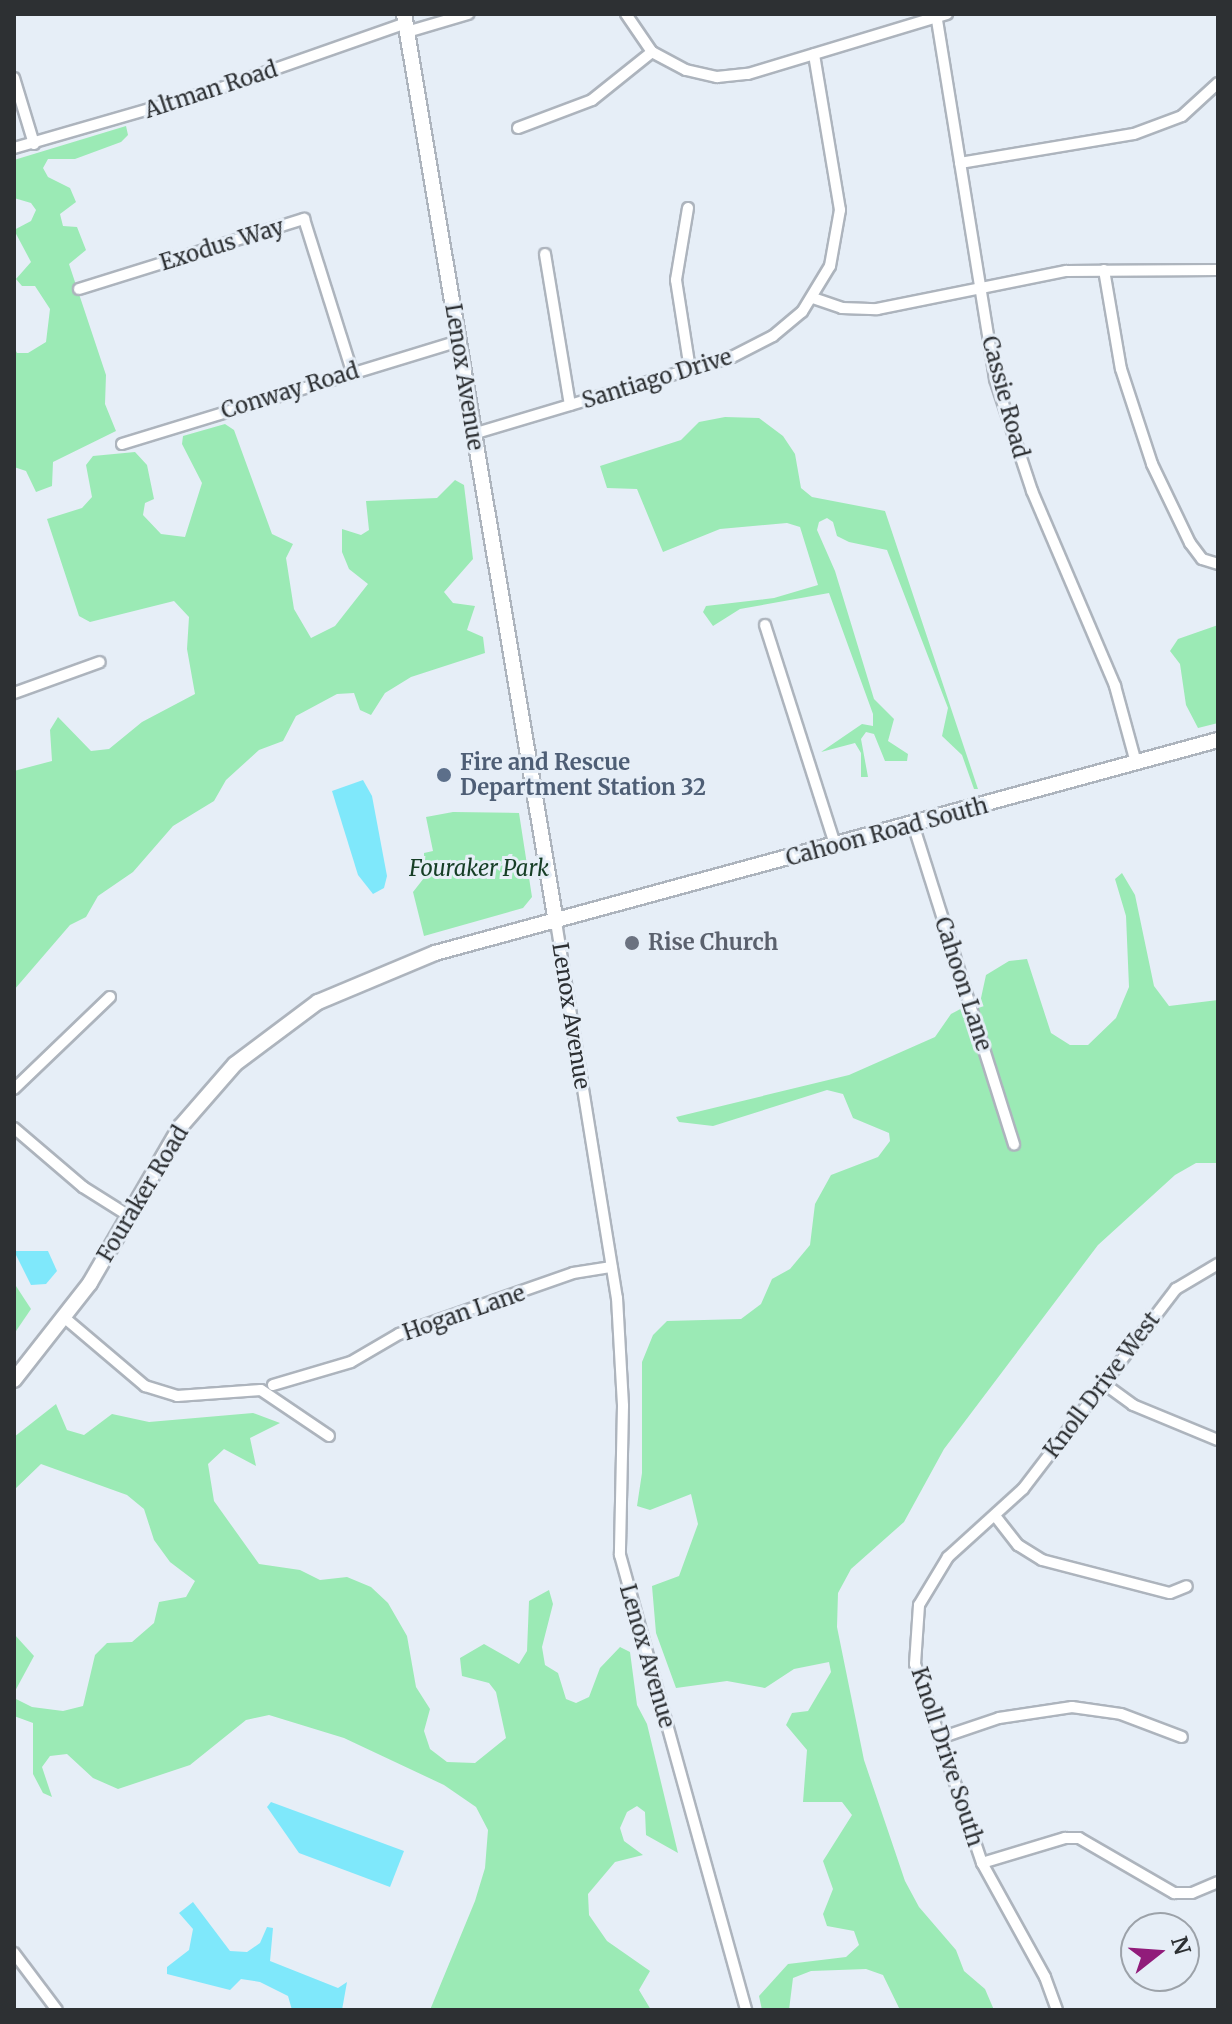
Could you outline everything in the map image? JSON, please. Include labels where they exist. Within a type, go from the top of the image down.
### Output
[{"type":"main road","name":"Lenox Avenue","points":[[406,23],[556,922]]},
{"type":"main road","name":"Cahoon Road South","points":[[556,922],[1218,740]]},
{"type":"main road","name":"Fouraker Road","points":[[14,1380],[66,1319],[166,1148],[198,1105],[235,1064],[292,1018],[384,970],[556,922]]},
{"type":"street","name":"Altman Road","points":[[14,148],[203,94],[406,23],[468,14]]},
{"type":"street","points":[[626,14],[652,52],[686,70],[717,77],[748,74],[940,15]]},
{"type":"street","name":"Cassie Road","points":[[940,15],[995,379],[1014,442],[1115,686],[1136,763]]},
{"type":"street","points":[[518,128],[592,100],[652,52]]},
{"type":"street","name":"Santiago Drive","points":[[473,434],[752,348],[784,328],[813,298],[833,255],[840,210],[814,54]]},
{"type":"street","points":[[14,78],[34,144]]},
{"type":"street","points":[[960,163],[1134,134],[1182,116],[1218,83]]},
{"type":"street","points":[[688,208],[676,280],[690,369]]},
{"type":"street","name":"Exodus Way","points":[[79,289],[304,219],[352,371]]},
{"type":"street","points":[[545,254],[570,405]]},
{"type":"street","points":[[813,298],[842,308],[877,309],[979,285],[1104,270],[1218,270]]},
{"type":"street","points":[[1104,270],[1117,354],[1140,432],[1174,513],[1202,559],[1218,564]]},
{"type":"street","name":"Conway Road","points":[[122,444],[458,341]]},
{"type":"street","points":[[765,625],[835,845]]},
{"type":"street","points":[[14,693],[100,662]]},
{"type":"street","name":"Cahoon Lane","points":[[913,824],[1014,1144]]},
{"type":"street","name":"Lenox Avenue","points":[[556,922],[612,1267],[623,1365],[620,1555],[746,2010]]},
{"type":"street","points":[[14,1089],[110,997]]},
{"type":"street","points":[[14,1128],[83,1187],[129,1216]]},
{"type":"street","name":"Knoll Drive West","points":[[996,1517],[1176,1289],[1218,1264]]},
{"type":"street","name":"Hogan Lane","points":[[273,1385],[351,1362],[399,1334],[573,1273],[612,1267]]},
{"type":"street","points":[[66,1319],[145,1386],[177,1396],[261,1390],[329,1436]]},
{"type":"street","points":[[1103,1383],[1133,1405],[1218,1440]]},
{"type":"street","points":[[996,1517],[1018,1545],[1042,1560],[1170,1593],[1187,1586]]},
{"type":"street","name":"Knoll Drive South","points":[[996,1517],[948,1557],[919,1605],[914,1657],[982,1863],[1045,1977],[1057,2010]]},
{"type":"street","points":[[940,1738],[999,1718],[1072,1707],[1121,1714],[1182,1737]]},
{"type":"street","points":[[982,1863],[1079,1838],[1174,1893],[1192,1893],[1218,1882]]},
{"type":"street","points":[[16,1960],[57,2010]]},
{"type":"green space","points":[[126,126],[128,135],[121,142],[75,159],[48,159],[43,168],[48,177],[70,188],[76,202],[60,214],[63,226],[77,227],[86,250],[69,264],[106,375],[105,404],[116,431],[53,462],[52,486],[36,492],[26,471],[14,467],[14,347],[17,353],[28,353],[46,342],[50,309],[35,286],[22,286],[16,279],[31,262],[14,230],[31,221],[36,210],[31,203],[14,198],[14,160]]},
{"type":"green space","points":[[725,417],[759,418],[783,436],[795,454],[801,488],[812,497],[885,511],[978,789],[974,789],[962,755],[942,736],[948,708],[887,550],[849,542],[837,536],[833,522],[827,518],[819,522],[817,530],[835,571],[874,699],[894,719],[888,741],[908,754],[907,761],[885,761],[874,734],[866,732],[861,739],[868,777],[861,777],[861,753],[855,743],[821,752],[862,724],[873,726],[873,714],[829,593],[740,609],[713,626],[703,612],[706,606],[774,598],[818,585],[800,527],[787,523],[720,529],[663,552],[637,489],[607,488],[600,466],[681,440],[699,422]]},
{"type":"green space","points":[[225,424],[234,430],[272,534],[293,544],[286,558],[294,609],[311,638],[335,626],[368,584],[349,569],[342,552],[342,529],[361,535],[369,530],[366,501],[437,498],[455,480],[464,485],[473,559],[444,592],[453,603],[475,606],[467,630],[483,637],[485,653],[411,677],[385,693],[371,715],[360,710],[354,693],[337,694],[296,716],[283,741],[259,750],[226,780],[214,801],[173,826],[133,872],[98,896],[86,917],[70,925],[14,990],[14,771],[52,761],[50,730],[58,717],[91,751],[109,749],[142,722],[195,694],[187,649],[189,617],[174,601],[90,622],[79,616],[47,519],[82,508],[92,497],[86,465],[93,456],[135,452],[147,465],[154,499],[145,503],[143,515],[161,534],[185,537],[202,483],[182,444],[183,436]]},
{"type":"green space","points":[[1218,625],[1218,723],[1198,728],[1186,705],[1180,664],[1170,651],[1178,639]]},
{"type":"green space","name":"Fouraker Park","points":[[453,812],[519,813],[532,897],[523,908],[424,936],[413,892],[431,869],[424,863],[424,853],[433,851],[426,817]]},
{"type":"green space","points":[[1122,873],[1135,895],[1154,986],[1169,1006],[1218,1000],[1218,1163],[1196,1163],[1175,1175],[1098,1245],[944,1449],[904,1522],[851,1569],[838,1593],[837,1627],[864,1760],[905,1881],[919,1907],[956,1950],[964,1971],[985,1989],[994,2010],[900,2010],[883,1975],[866,1969],[811,1971],[793,1978],[789,2010],[762,2010],[759,1996],[788,1964],[846,1957],[859,1945],[854,1931],[827,1926],[823,1914],[833,1889],[823,1861],[852,1815],[842,1802],[803,1802],[807,1750],[786,1725],[792,1713],[808,1711],[831,1672],[829,1662],[794,1669],[765,1688],[727,1681],[676,1688],[656,1633],[652,1586],[679,1576],[698,1524],[691,1494],[650,1510],[637,1506],[642,1473],[642,1362],[653,1335],[667,1321],[741,1319],[761,1304],[772,1279],[790,1269],[810,1245],[815,1204],[831,1175],[878,1157],[890,1141],[889,1133],[853,1118],[843,1094],[827,1090],[713,1126],[679,1122],[676,1117],[849,1075],[935,1037],[951,1014],[981,998],[986,975],[1009,961],[1027,959],[1051,1033],[1070,1045],[1088,1045],[1116,1018],[1129,987],[1126,916],[1115,879]]},
{"type":"green space","points":[[14,1283],[31,1309],[14,1334]]},
{"type":"green space","points":[[56,1404],[67,1430],[84,1435],[112,1414],[149,1422],[253,1413],[280,1423],[250,1438],[256,1466],[224,1449],[208,1464],[214,1501],[259,1564],[300,1570],[320,1580],[347,1577],[371,1587],[388,1603],[407,1636],[416,1687],[430,1709],[424,1731],[430,1749],[447,1762],[475,1763],[506,1738],[496,1692],[489,1683],[462,1676],[460,1658],[484,1644],[519,1664],[527,1651],[529,1601],[549,1590],[553,1604],[542,1647],[545,1665],[558,1673],[566,1699],[576,1703],[589,1697],[600,1668],[620,1647],[630,1652],[637,1705],[647,1724],[678,1853],[646,1835],[645,1812],[637,1806],[627,1812],[620,1828],[624,1841],[643,1855],[615,1862],[588,1894],[589,1915],[607,1941],[650,1971],[639,1990],[651,2010],[430,2010],[475,1901],[485,1868],[488,1830],[476,1807],[444,1785],[344,1738],[269,1715],[246,1720],[190,1765],[118,1789],[93,1778],[67,1754],[50,1756],[42,1767],[52,1797],[43,1793],[33,1774],[33,1723],[14,1716],[14,1698],[32,1707],[63,1711],[83,1706],[95,1655],[107,1643],[132,1642],[154,1623],[159,1602],[186,1597],[195,1581],[170,1562],[154,1540],[144,1509],[127,1495],[41,1464],[14,1490],[14,1437]]},
{"type":"green space","points":[[14,1634],[34,1656],[14,1693]]},
{"type":"water","points":[[363,780],[372,796],[387,876],[384,888],[373,894],[358,875],[332,791]]},
{"type":"water","points":[[14,1251],[48,1251],[57,1271],[46,1284],[31,1285]]},
{"type":"water","points":[[271,1802],[404,1851],[390,1887],[299,1853],[267,1807]]},
{"type":"water","points":[[193,1902],[230,1951],[247,1952],[260,1943],[267,1927],[273,1928],[270,1961],[338,1988],[347,1982],[342,2010],[292,2010],[288,1996],[260,1982],[241,1979],[230,1990],[167,1974],[167,1967],[189,1950],[193,1929],[179,1913]]},
{"type":"place","name":"Fire and Rescue Department Station 32","points":[[444,775]]},
{"type":"place","name":"Rise Church","points":[[632,943]]}]
